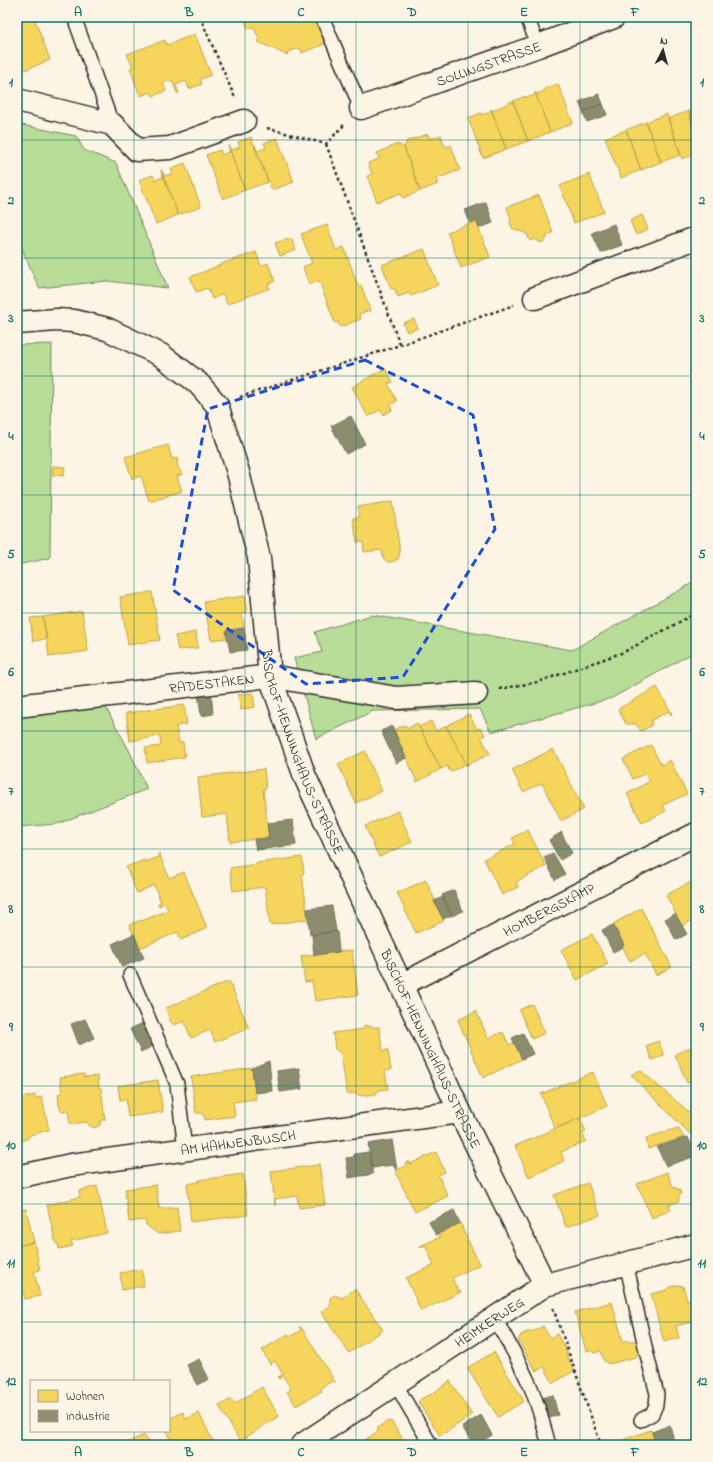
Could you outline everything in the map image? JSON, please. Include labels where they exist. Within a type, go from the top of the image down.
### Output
[{"type":"street","name":"SOLLINGSTRASSE","points":[[361,108],[538,46],[614,17]]},
{"type":"street","points":[[17,100],[112,124],[137,150],[170,148],[244,121]]},
{"type":"street","points":[[535,298],[696,238]]},
{"type":"street","name":"BISCHOF-HENNINGHAUS-STRASSE","points":[[17,323],[56,320],[74,321],[107,329],[161,355],[198,384],[217,405],[238,472],[259,558],[270,676],[305,777],[460,1112],[545,1285]]},
{"type":"street","name":"RADESTAKEN","points":[[17,706],[270,676],[396,698],[476,693]]},
{"type":"street","name":"HOMBERGSKAMP","points":[[401,985],[696,834]]},
{"type":"street","name":"AM HAHNENBUSCH","points":[[17,1177],[71,1165],[460,1112]]},
{"type":"street","name":"HEIMKERWEG","points":[[302,1445],[545,1285],[696,1245]]},
{"type":"lane","points":[[74,17],[112,124]]},
{"type":"lane","points":[[322,17],[361,108]]},
{"type":"lane","points":[[527,17],[538,46]]},
{"type":"lane","points":[[130,975],[177,1084],[185,1149]]},
{"type":"lane","points":[[626,1263],[646,1355],[657,1394],[656,1405],[652,1414],[641,1420]]},
{"type":"lane","points":[[494,1318],[530,1384],[549,1445]]},
{"type":"lane","points":[[395,1383],[431,1445]]},
{"type":"path","points":[[200,17],[244,121],[326,144]]},
{"type":"path","points":[[326,144],[361,108]]},
{"type":"path","points":[[326,144],[400,345]]},
{"type":"path","points":[[217,405],[400,345],[535,298]]},
{"type":"path","points":[[476,693],[538,682],[617,654],[696,613]]},
{"type":"path","points":[[545,1285],[601,1445]]},
{"type":"highlighted area","points":[[365,360],[473,415],[495,529],[403,677],[306,684],[173,590],[208,409]]},
{"type":"green space","points":[[17,124],[76,136],[84,150],[116,163],[168,288],[107,281],[39,288],[17,237]]},
{"type":"green space","points":[[52,344],[50,558],[17,565],[17,345]]},
{"type":"green space","points":[[696,581],[696,651],[612,698],[491,732],[480,709],[373,711],[316,739],[294,658],[322,652],[315,632],[372,615],[572,650]]},
{"type":"green space","points":[[100,697],[129,750],[147,789],[57,824],[17,827],[17,706]]},
{"type":"building: Wohnen","points":[[17,17],[34,17],[50,60],[17,73]]},
{"type":"building: Wohnen","points":[[244,17],[317,17],[327,43],[302,53],[300,48],[288,52],[287,55],[258,42],[259,39],[254,27],[248,29]]},
{"type":"building: Wohnen","points":[[195,34],[211,75],[200,79],[202,84],[189,89],[186,81],[176,85],[179,93],[177,93],[172,80],[163,83],[166,91],[153,96],[151,92],[140,96],[130,68],[133,67],[127,54],[165,40],[167,45]]},
{"type":"building: Wohnen","points":[[558,84],[573,123],[550,132],[535,92],[536,94],[545,91],[544,89]]},
{"type":"building: Wohnen","points":[[535,92],[550,132],[528,141],[513,101],[526,96],[526,98],[535,95]]},
{"type":"building: Wohnen","points":[[513,101],[528,141],[506,149],[491,109],[492,111]]},
{"type":"building: Wohnen","points":[[696,108],[696,133],[688,111]]},
{"type":"building: Wohnen","points":[[491,109],[506,149],[483,158],[468,118],[481,113],[482,115],[490,112]]},
{"type":"building: Wohnen","points":[[688,111],[696,133],[696,154],[682,159],[668,119]]},
{"type":"building: Wohnen","points":[[667,114],[681,155],[661,162],[646,122]]},
{"type":"building: Wohnen","points":[[646,122],[661,162],[641,170],[626,130]]},
{"type":"building: Wohnen","points":[[626,130],[641,170],[621,178],[605,138]]},
{"type":"building: Wohnen","points":[[428,134],[430,139],[441,135],[445,147],[451,145],[460,170],[436,179],[438,184],[420,191],[404,147],[407,141]]},
{"type":"building: Wohnen","points":[[251,137],[268,182],[245,190],[228,145],[231,150],[240,147],[238,142]]},
{"type":"building: Wohnen","points":[[277,138],[294,182],[272,190],[254,145],[257,151],[266,148],[264,143]]},
{"type":"building: Wohnen","points":[[397,144],[404,147],[420,191],[403,198],[401,193],[377,202],[367,176],[372,174],[368,163],[379,159],[377,153]]},
{"type":"building: Wohnen","points":[[228,145],[245,190],[223,199],[206,155],[220,150],[222,155],[230,151]]},
{"type":"building: Wohnen","points":[[185,163],[201,207],[178,215],[161,170],[165,176],[173,173],[171,168]]},
{"type":"building: Wohnen","points":[[161,170],[178,215],[156,224],[139,180],[153,175],[155,180],[163,177]]},
{"type":"building: Wohnen","points":[[589,174],[604,212],[574,223],[560,186]]},
{"type":"building: Wohnen","points":[[539,195],[553,233],[548,234],[546,240],[541,243],[535,239],[530,241],[527,234],[512,228],[507,207]]},
{"type":"building: Wohnen","points":[[642,215],[648,229],[636,235],[630,221]]},
{"type":"building: Wohnen","points":[[476,221],[490,257],[461,268],[447,232]]},
{"type":"building: Wohnen","points":[[327,225],[336,250],[344,247],[358,286],[361,285],[371,312],[369,310],[359,314],[361,319],[340,327],[338,322],[335,323],[319,281],[309,285],[303,267],[312,263],[301,234]]},
{"type":"building: Wohnen","points":[[291,238],[296,250],[280,256],[275,243]]},
{"type":"building: Wohnen","points":[[424,249],[438,285],[411,296],[409,293],[398,297],[394,288],[391,289],[382,265]]},
{"type":"building: Wohnen","points":[[256,252],[261,266],[268,263],[275,281],[268,284],[270,288],[227,304],[223,294],[212,299],[208,288],[196,292],[190,277]]},
{"type":"building: Wohnen","points":[[414,319],[418,328],[407,332],[403,323]]},
{"type":"building: Wohnen","points":[[385,368],[393,382],[388,384],[397,401],[390,405],[392,410],[383,415],[380,410],[368,417],[352,387]]},
{"type":"building: Wohnen","points":[[168,445],[172,459],[178,458],[177,463],[179,470],[183,474],[177,476],[182,491],[149,501],[141,476],[132,479],[125,457]]},
{"type":"building: Wohnen","points":[[53,466],[65,467],[64,476],[52,475]]},
{"type":"building: Wohnen","points":[[393,501],[400,553],[398,559],[388,562],[383,558],[382,550],[364,552],[363,542],[357,542],[353,518],[359,517],[358,507]]},
{"type":"building: Wohnen","points":[[152,592],[160,640],[128,645],[120,597]]},
{"type":"building: Wohnen","points":[[245,596],[247,612],[242,613],[244,628],[226,631],[227,638],[211,640],[204,602]]},
{"type":"building: Wohnen","points":[[82,611],[88,651],[49,657],[43,617]]},
{"type":"building: Wohnen","points":[[43,617],[47,639],[33,641],[30,618]]},
{"type":"building: Wohnen","points":[[196,632],[198,648],[178,650],[175,636]]},
{"type":"building: Wohnen","points":[[657,687],[672,714],[671,715],[669,711],[652,720],[651,726],[641,731],[636,724],[626,724],[618,709]]},
{"type":"building: Wohnen","points":[[253,693],[255,707],[241,710],[238,695]]},
{"type":"building: Wohnen","points":[[184,705],[187,724],[176,726],[179,743],[183,742],[185,757],[147,763],[145,748],[161,746],[160,736],[130,741],[126,713]]},
{"type":"building: Wohnen","points":[[469,714],[477,729],[481,728],[485,735],[481,737],[490,754],[467,765],[446,726]]},
{"type":"building: Wohnen","points":[[431,721],[436,731],[446,726],[467,765],[466,766],[465,764],[450,772],[447,766],[441,769],[419,727]]},
{"type":"building: Wohnen","points":[[417,723],[441,769],[417,782],[394,730],[405,725],[407,729]]},
{"type":"building: Wohnen","points":[[651,745],[661,765],[670,760],[687,794],[663,805],[666,811],[642,823],[627,794],[650,781],[645,774],[633,779],[623,759]]},
{"type":"building: Wohnen","points":[[553,749],[584,809],[561,821],[542,783],[523,792],[512,770]]},
{"type":"building: Wohnen","points":[[365,751],[382,791],[356,803],[338,764]]},
{"type":"building: Wohnen","points":[[264,769],[266,789],[263,789],[269,838],[230,842],[227,814],[202,817],[198,777]]},
{"type":"building: Wohnen","points":[[398,811],[412,842],[379,857],[365,826]]},
{"type":"building: Wohnen","points":[[528,830],[546,866],[516,882],[518,887],[502,895],[484,859],[515,844],[512,838]]},
{"type":"building: Wohnen","points":[[159,853],[169,878],[184,872],[207,928],[181,940],[178,932],[140,948],[129,925],[168,910],[165,903],[159,906],[158,903],[161,902],[154,885],[137,893],[126,867],[144,860],[145,862],[159,857]]},
{"type":"building: Wohnen","points":[[302,857],[304,873],[302,874],[308,919],[270,925],[265,887],[233,891],[230,868]]},
{"type":"building: Wohnen","points":[[426,880],[444,921],[416,933],[397,893]]},
{"type":"building: Wohnen","points":[[691,882],[696,891],[696,918],[682,926],[666,895]]},
{"type":"building: Wohnen","points":[[641,908],[672,967],[656,975],[645,954],[630,961],[622,946],[624,945],[613,924]]},
{"type":"building: Wohnen","points":[[592,934],[608,964],[577,980],[561,950]]},
{"type":"building: Wohnen","points":[[352,950],[358,995],[315,1001],[312,981],[305,982],[301,956]]},
{"type":"building: Wohnen","points":[[229,981],[249,1028],[215,1042],[210,1030],[191,1038],[184,1021],[174,1025],[170,1021],[166,1008]]},
{"type":"building: Wohnen","points":[[532,1004],[545,1033],[532,1039],[519,1010]]},
{"type":"building: Wohnen","points":[[476,1011],[488,1038],[503,1032],[509,1045],[515,1042],[522,1059],[483,1078],[458,1020]]},
{"type":"building: Wohnen","points":[[365,1025],[379,1027],[383,1051],[388,1050],[391,1070],[385,1071],[388,1089],[379,1090],[376,1094],[360,1096],[356,1093],[347,1094],[341,1054],[335,1049],[333,1033],[363,1029]]},
{"type":"building: Wohnen","points":[[658,1041],[664,1055],[652,1060],[646,1046]]},
{"type":"building: Wohnen","points":[[696,1045],[696,1080],[687,1083],[675,1054]]},
{"type":"building: Wohnen","points":[[252,1068],[256,1099],[233,1102],[235,1116],[205,1120],[204,1115],[201,1113],[196,1113],[191,1077]]},
{"type":"building: Wohnen","points":[[640,1070],[696,1118],[696,1128],[690,1134],[631,1075]]},
{"type":"building: Wohnen","points":[[593,1072],[607,1106],[555,1129],[541,1094]]},
{"type":"building: Wohnen","points":[[84,1074],[84,1077],[98,1076],[99,1088],[101,1088],[105,1120],[101,1120],[100,1125],[95,1128],[90,1126],[87,1122],[70,1124],[68,1110],[61,1111],[59,1105],[58,1094],[62,1093],[60,1077]]},
{"type":"building: Wohnen","points":[[158,1080],[163,1112],[128,1117],[126,1099],[120,1100],[118,1086]]},
{"type":"building: Wohnen","points":[[35,1095],[36,1098],[42,1097],[49,1130],[30,1135],[27,1139],[21,1141],[17,1137],[17,1099]]},
{"type":"building: Wohnen","points":[[580,1118],[586,1132],[582,1133],[586,1141],[561,1152],[564,1161],[529,1177],[515,1146]]},
{"type":"building: Wohnen","points":[[678,1128],[684,1137],[648,1149],[646,1138]]},
{"type":"building: Wohnen","points":[[436,1152],[445,1172],[438,1175],[448,1196],[415,1212],[395,1171],[406,1166],[405,1163],[409,1161],[410,1164]]},
{"type":"building: Wohnen","points":[[319,1163],[325,1205],[299,1208],[297,1196],[275,1199],[275,1206],[271,1170],[318,1165]]},
{"type":"building: Wohnen","points":[[667,1172],[673,1187],[679,1189],[681,1194],[678,1199],[679,1201],[669,1205],[671,1210],[652,1218],[637,1184]]},
{"type":"building: Wohnen","points":[[243,1174],[248,1215],[191,1222],[187,1184],[199,1182],[199,1180]]},
{"type":"building: Wohnen","points":[[588,1183],[600,1215],[566,1227],[554,1195]]},
{"type":"building: Wohnen","points":[[156,1185],[159,1209],[177,1207],[180,1231],[158,1234],[146,1225],[145,1220],[129,1222],[125,1189]]},
{"type":"building: Wohnen","points":[[97,1186],[107,1233],[71,1241],[73,1246],[59,1249],[58,1244],[56,1244],[47,1205],[80,1197],[79,1191]]},
{"type":"building: Wohnen","points":[[26,1209],[34,1242],[17,1246],[17,1211]]},
{"type":"building: Wohnen","points":[[460,1223],[479,1263],[481,1264],[452,1278],[458,1291],[461,1292],[421,1311],[406,1278],[434,1265],[425,1245],[420,1246],[440,1237],[438,1233]]},
{"type":"building: Wohnen","points":[[34,1242],[40,1270],[34,1272],[40,1296],[25,1299],[17,1265],[17,1246]]},
{"type":"building: Wohnen","points":[[142,1269],[144,1286],[122,1290],[120,1273]]},
{"type":"building: Wohnen","points":[[677,1285],[683,1286],[687,1300],[696,1297],[696,1321],[676,1326],[679,1338],[664,1342],[651,1294],[667,1290],[670,1287]]},
{"type":"building: Wohnen","points":[[355,1289],[383,1330],[349,1353],[321,1312],[330,1306],[330,1298],[335,1295],[342,1298]]},
{"type":"building: Wohnen","points":[[612,1302],[623,1341],[637,1341],[639,1352],[636,1357],[609,1364],[604,1361],[601,1351],[594,1353],[590,1350],[586,1351],[575,1312]]},
{"type":"building: Wohnen","points":[[543,1326],[550,1338],[557,1334],[568,1354],[566,1354],[574,1371],[553,1383],[544,1367],[536,1371],[518,1340],[521,1335],[527,1332],[532,1332]]},
{"type":"building: Wohnen","points":[[299,1327],[301,1327],[335,1382],[334,1383],[332,1381],[321,1388],[322,1391],[296,1406],[287,1392],[291,1389],[283,1376],[279,1379],[278,1377],[283,1375],[275,1361],[270,1364],[262,1350],[288,1334],[290,1337],[301,1330]]},
{"type":"building: Wohnen","points":[[494,1352],[524,1401],[498,1417],[467,1368]]},
{"type":"building: Wohnen","points":[[450,1381],[472,1415],[440,1436],[418,1402]]},
{"type":"building: Wohnen","points":[[262,1387],[279,1416],[240,1441],[219,1406],[231,1399],[234,1404]]},
{"type":"building: Wohnen","points":[[183,1412],[186,1419],[199,1413],[215,1445],[173,1445],[166,1432],[170,1432],[170,1418]]},
{"type":"building: Wohnen","points":[[388,1421],[391,1421],[407,1445],[368,1445],[365,1440],[379,1430],[377,1428]]},
{"type":"building: Wohnen","points":[[651,1430],[656,1445],[616,1445],[623,1442],[622,1440]]},
{"type":"building: Wohnen","points":[[144,1435],[149,1445],[123,1445]]},
{"type":"building: Industrie","points":[[599,94],[603,104],[583,112],[579,102]]},
{"type":"building: Industrie","points":[[603,104],[607,115],[587,122],[583,112]]},
{"type":"building: Industrie","points":[[486,202],[493,223],[479,228],[476,221],[470,223],[465,210]]},
{"type":"building: Industrie","points":[[614,224],[622,245],[601,253],[592,233]]},
{"type":"building: Industrie","points":[[351,416],[365,444],[346,454],[331,426]]},
{"type":"building: Industrie","points":[[244,628],[247,650],[230,652],[226,631]]},
{"type":"building: Industrie","points":[[211,691],[213,714],[201,716],[198,693]]},
{"type":"building: Industrie","points":[[392,726],[406,758],[396,763],[381,731]]},
{"type":"building: Industrie","points":[[293,820],[296,845],[256,850],[254,839],[269,838],[267,823]]},
{"type":"building: Industrie","points":[[562,832],[572,853],[560,860],[549,840]]},
{"type":"building: Industrie","points":[[553,853],[565,874],[555,880],[544,857]]},
{"type":"building: Industrie","points":[[454,890],[463,911],[452,916],[442,895]]},
{"type":"building: Industrie","points":[[443,897],[452,915],[443,919],[434,901]]},
{"type":"building: Industrie","points":[[332,906],[336,931],[310,935],[307,909]]},
{"type":"building: Industrie","points":[[675,914],[687,934],[676,940],[665,919]]},
{"type":"building: Industrie","points":[[613,925],[624,945],[613,952],[602,930]]},
{"type":"building: Industrie","points":[[337,931],[339,952],[314,955],[312,935]]},
{"type":"building: Industrie","points":[[134,934],[144,958],[122,967],[112,944]]},
{"type":"building: Industrie","points":[[85,1019],[94,1038],[79,1045],[71,1024]]},
{"type":"building: Industrie","points":[[143,1023],[153,1046],[141,1052],[130,1029]]},
{"type":"building: Industrie","points":[[523,1033],[533,1054],[522,1059],[512,1038]]},
{"type":"building: Industrie","points":[[269,1061],[272,1091],[255,1093],[252,1068]]},
{"type":"building: Industrie","points":[[299,1068],[302,1089],[280,1092],[277,1071]]},
{"type":"building: Industrie","points":[[688,1137],[696,1156],[666,1166],[657,1147]]},
{"type":"building: Industrie","points":[[392,1140],[397,1170],[393,1165],[372,1168],[368,1144]]},
{"type":"building: Industrie","points":[[369,1152],[373,1174],[349,1178],[346,1158],[354,1157],[354,1154]]},
{"type":"building: Industrie","points":[[454,1210],[460,1223],[436,1235],[429,1222]]},
{"type":"building: Industrie","points":[[199,1359],[209,1379],[197,1385],[187,1365]]},
{"type":"building: Industrie","points":[[553,1395],[558,1415],[547,1419],[542,1398]]},
{"type":"building: Industrie","points":[[481,1415],[492,1435],[474,1445],[462,1427]]},
{"type":"building: Industrie","points":[[670,1425],[675,1445],[656,1445],[652,1432]]}]
